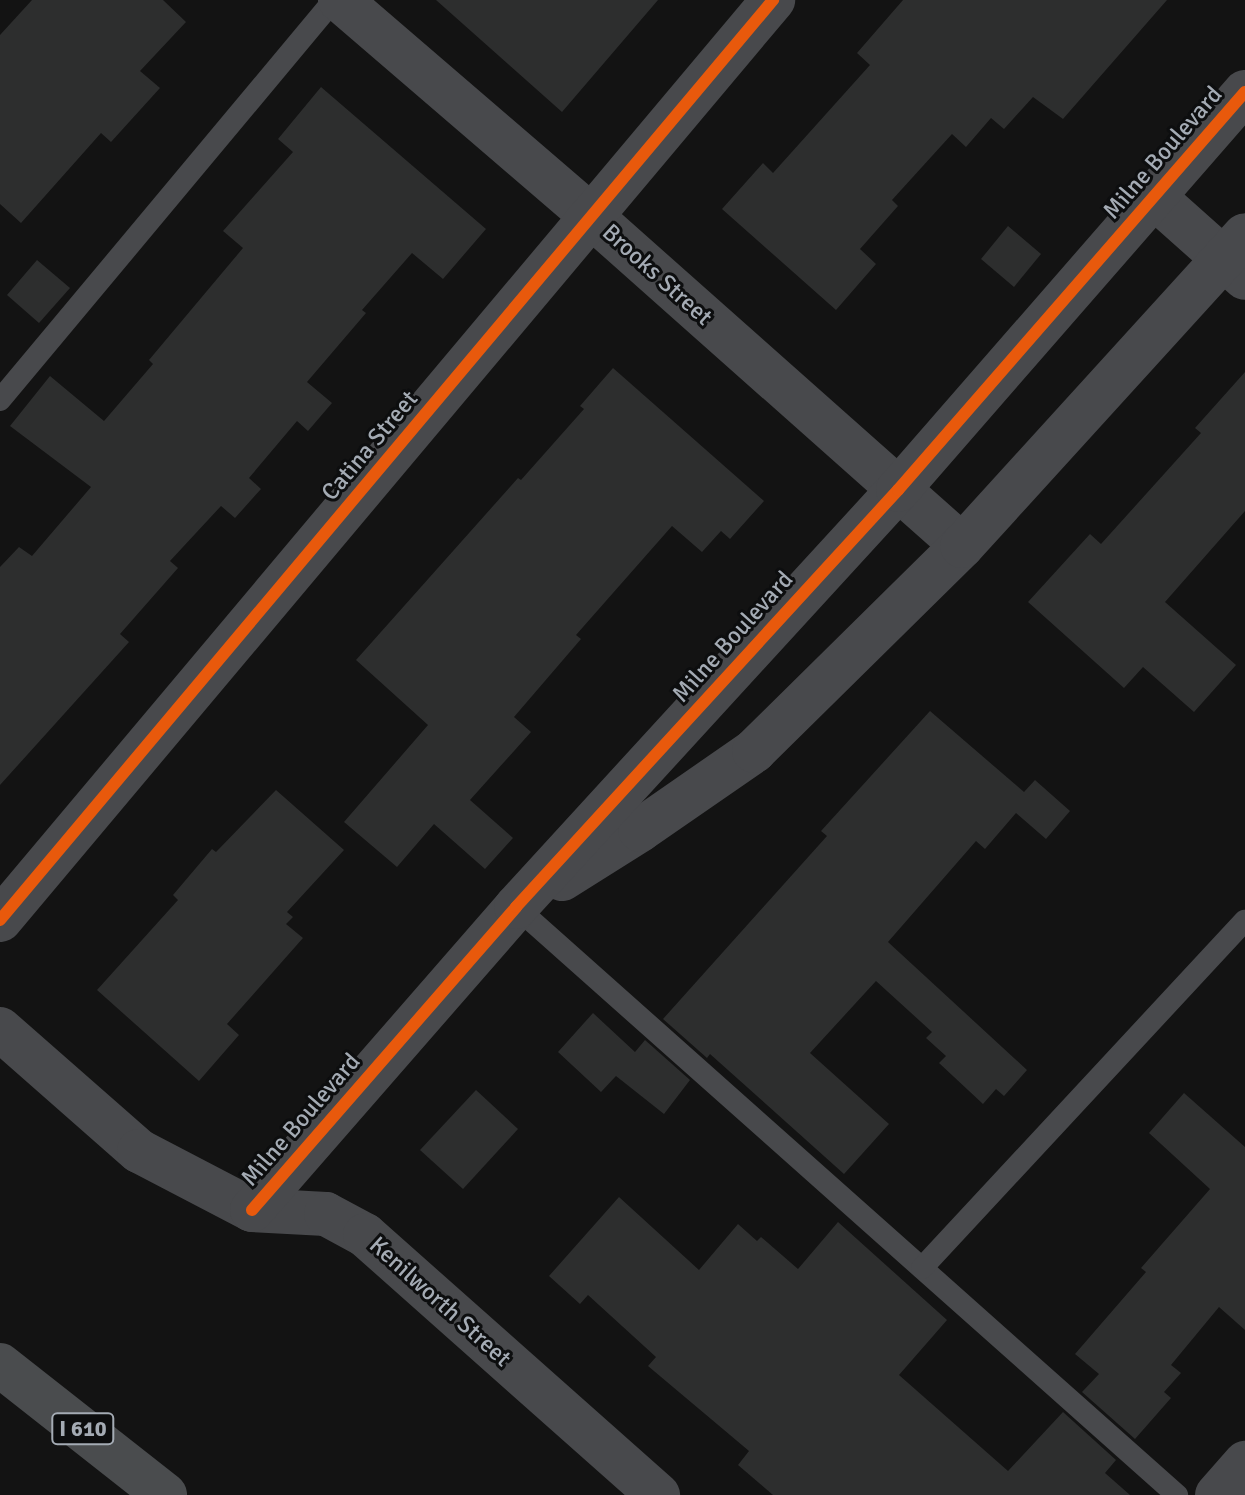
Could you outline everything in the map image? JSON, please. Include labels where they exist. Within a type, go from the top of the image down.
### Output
[{"type":"highway","name":"I 610","points":[[0,1365],[165,1495]]},
{"type":"street","name":"Brooks Street","points":[[337,0],[592,217],[962,546]]},
{"type":"street","name":"Catina Street","points":[[0,920],[773,0]]},
{"type":"street","name":"Milne Boulevard","points":[[252,1210],[516,907],[898,490],[1245,92]]},
{"type":"street","points":[[1153,196],[1238,258]]},
{"type":"street","name":"Milne Boulevard","points":[[516,907],[640,830],[754,751],[962,546],[1238,258]]},
{"type":"street","name":"Kenilworth Street","points":[[0,1029],[139,1151],[252,1210],[326,1214],[365,1235],[658,1495]]},
{"type":"street","points":[[1217,1495],[1245,1463]]},
{"type":"lane","points":[[0,400],[337,0]]},
{"type":"lane","points":[[516,907],[1177,1495]]},
{"type":"lane","points":[[922,1268],[1245,921]]},
{"type":"building","points":[[32,0],[163,0],[186,22],[140,71],[160,88],[111,142],[101,133],[21,223],[0,204],[0,35]]},
{"type":"building","points":[[436,0],[658,0],[562,112]]},
{"type":"building","points":[[903,0],[1167,0],[1063,119],[1033,97],[1004,129],[991,118],[966,147],[952,134],[892,200],[898,206],[860,249],[876,264],[836,310],[722,209],[763,163],[773,173],[870,65],[857,53]]},
{"type":"building","points":[[321,87],[486,229],[443,279],[412,253],[362,310],[366,313],[307,382],[332,403],[308,431],[297,421],[249,478],[261,489],[235,518],[221,506],[170,561],[178,568],[120,634],[129,642],[0,785],[0,567],[19,547],[32,556],[91,487],[10,426],[50,376],[104,421],[153,364],[149,360],[243,248],[223,231],[293,152],[278,139]]},
{"type":"building","points":[[1008,226],[1041,254],[1014,287],[981,259]]},
{"type":"building","points":[[37,260],[70,288],[39,323],[7,295]]},
{"type":"building","points":[[613,368],[764,501],[730,539],[721,531],[702,552],[672,526],[576,635],[581,639],[514,717],[531,732],[470,800],[513,838],[485,869],[434,824],[397,867],[344,822],[428,725],[356,660],[518,478],[521,480],[584,409],[580,406]]},
{"type":"building","points":[[1245,372],[1245,511],[1165,602],[1236,665],[1194,712],[1143,667],[1124,688],[1028,602],[1090,534],[1101,544],[1201,433],[1195,428]]},
{"type":"building","points":[[930,711],[1024,792],[1035,780],[1070,811],[1046,839],[1016,813],[985,849],[976,841],[888,942],[1027,1070],[1004,1096],[996,1089],[983,1104],[939,1063],[946,1056],[926,1038],[932,1032],[876,981],[810,1053],[889,1124],[844,1174],[710,1054],[707,1058],[663,1019],[827,836],[821,831]]},
{"type":"building","points":[[276,790],[344,850],[287,912],[293,917],[286,924],[303,938],[227,1024],[239,1035],[199,1081],[97,990],[178,900],[173,895],[212,849],[216,852]]},
{"type":"building","points":[[593,1013],[635,1052],[645,1040],[690,1080],[664,1114],[616,1076],[601,1092],[558,1052]]},
{"type":"building","points":[[476,1090],[518,1129],[463,1189],[420,1150]]},
{"type":"building","points":[[1184,1093],[1245,1147],[1245,1330],[1219,1307],[1171,1365],[1181,1373],[1164,1392],[1171,1398],[1135,1439],[1082,1392],[1099,1374],[1075,1354],[1146,1272],[1141,1268],[1210,1189],[1149,1133]]},
{"type":"building","points":[[619,1197],[699,1270],[738,1224],[757,1241],[761,1237],[798,1269],[838,1222],[947,1320],[899,1375],[1008,1471],[1063,1412],[1116,1460],[1105,1473],[1130,1495],[773,1495],[738,1465],[749,1451],[648,1366],[656,1357],[588,1295],[580,1304],[549,1276]]},
{"type":"cycle path","points":[[0,920],[773,0]]},
{"type":"cycle path","points":[[252,1210],[516,907],[898,490],[1245,92]]}]
